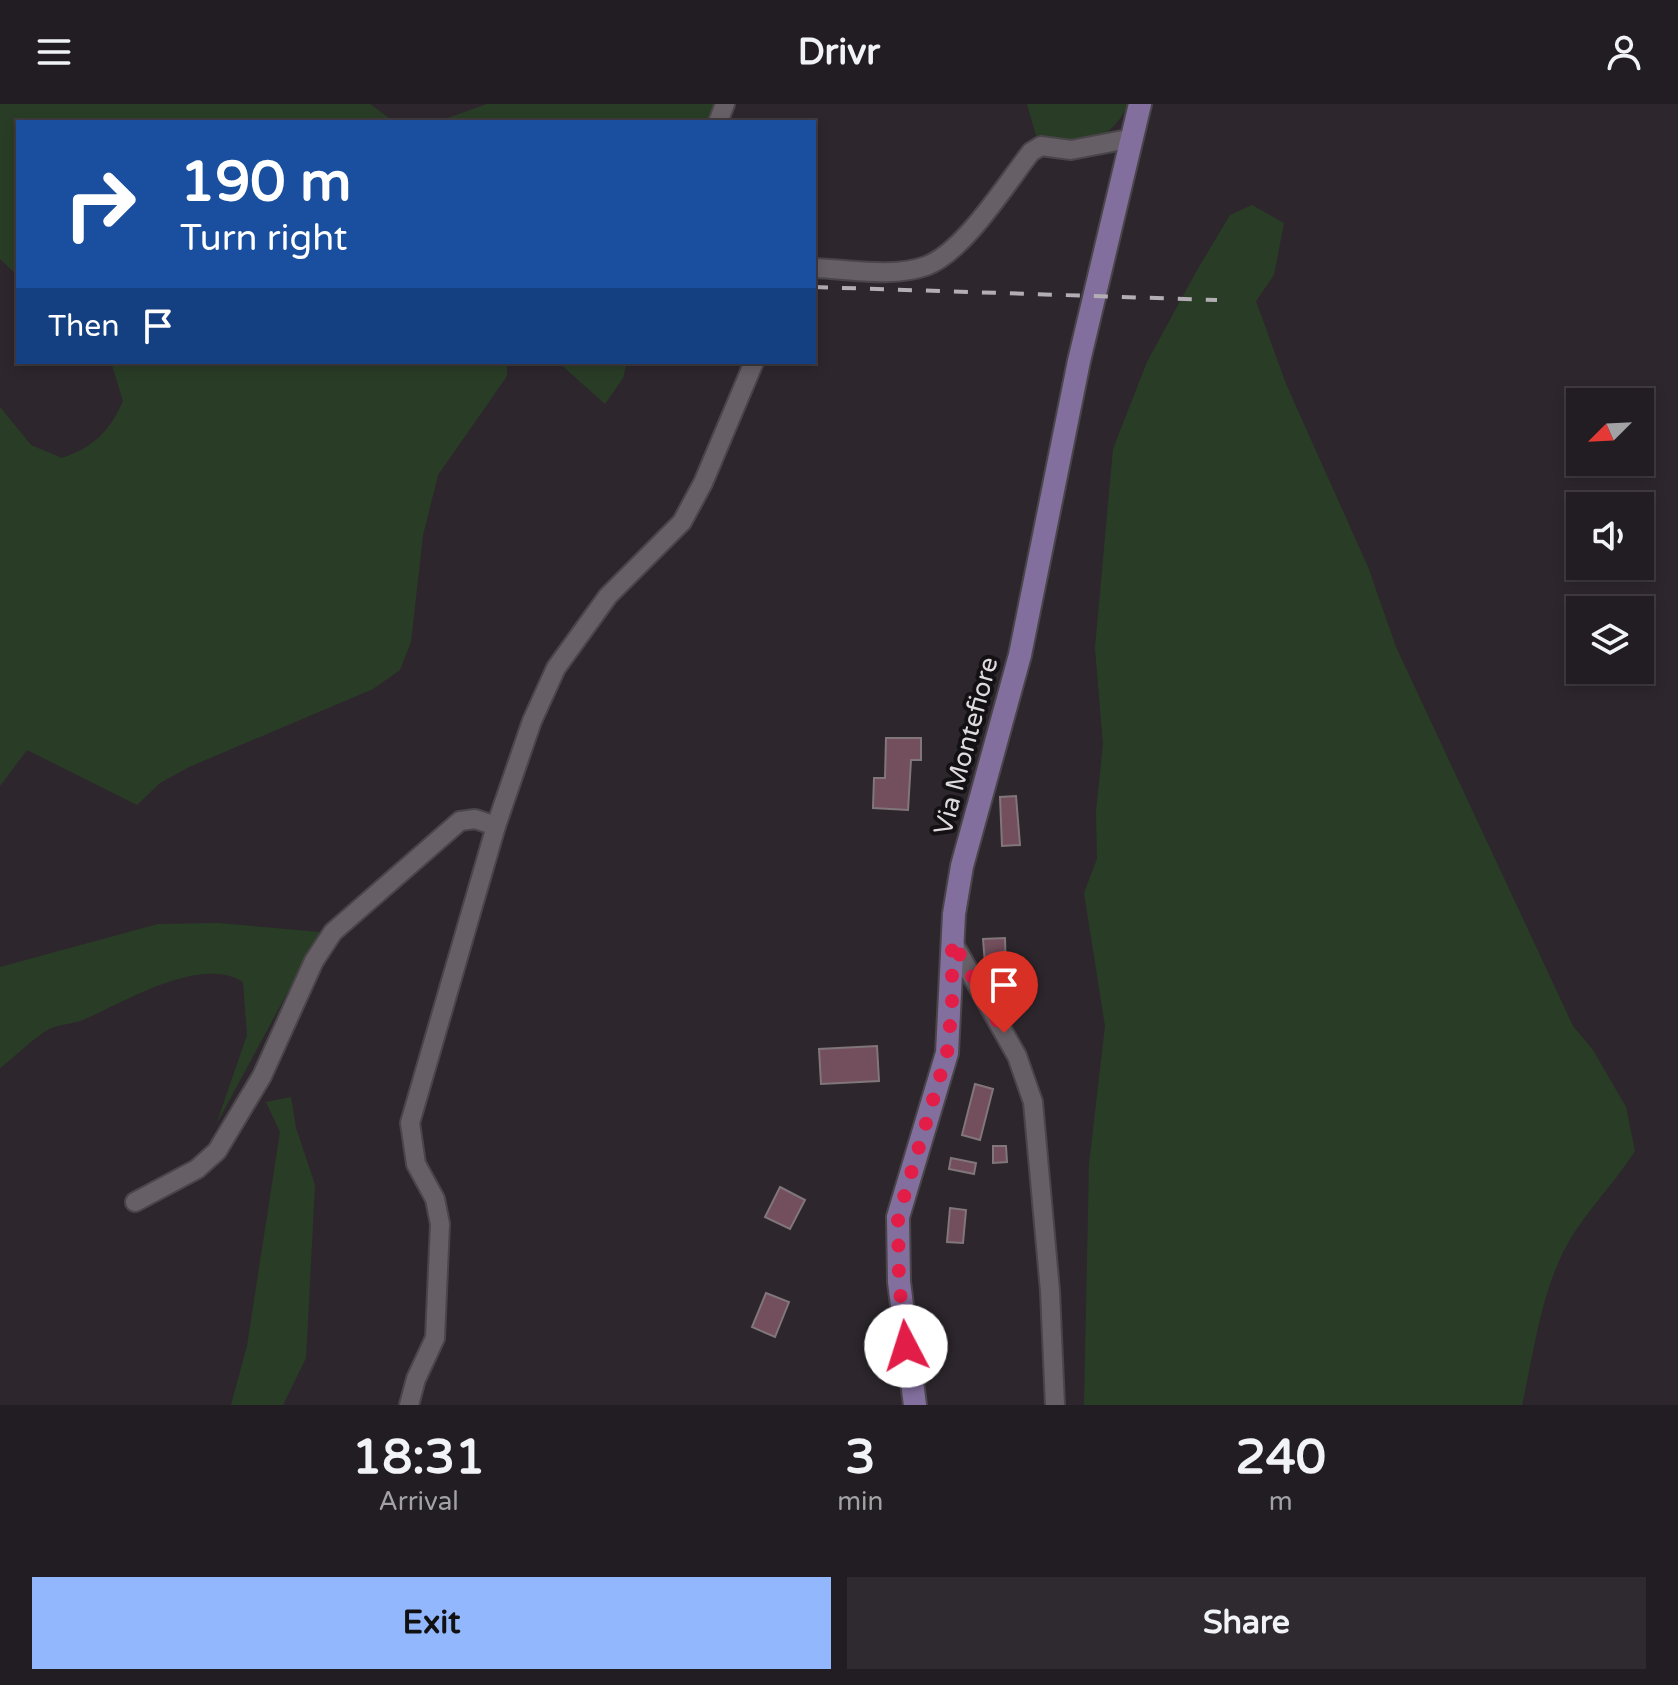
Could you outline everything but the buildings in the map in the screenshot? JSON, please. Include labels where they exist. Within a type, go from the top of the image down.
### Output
[{"type":"main road","name":"Via Montefiore","points":[[915,1405],[899,1282],[898,1217],[947,1053],[952,1007],[952,941],[962,866],[1020,655],[1079,361],[1140,104]]},
{"type":"street","points":[[816,268],[895,270],[927,266],[955,247],[1031,152],[1041,146],[1071,150],[1133,138]]},
{"type":"street","points":[[409,1405],[416,1379],[435,1338],[440,1224],[435,1199],[416,1164],[410,1123],[496,826],[532,721],[556,668],[608,596],[682,522],[703,483],[753,364]]},
{"type":"street","points":[[135,1202],[197,1169],[217,1151],[262,1076],[314,961],[333,932],[460,821],[475,819],[496,826]]},
{"type":"street","points":[[952,941],[1017,1056],[1033,1102],[1050,1291],[1055,1405]]},
{"type":"green space","points":[[0,104],[370,104],[392,120],[16,120],[16,274],[0,259]]},
{"type":"green space","points":[[487,104],[718,104],[712,120],[442,120]]},
{"type":"green space","points":[[1027,104],[1128,104],[1120,119],[1101,136],[1091,140],[1066,141],[1037,139]]},
{"type":"green space","points":[[1252,205],[1284,223],[1274,275],[1256,301],[1286,384],[1368,567],[1396,647],[1573,1026],[1593,1050],[1626,1107],[1635,1151],[1564,1249],[1541,1314],[1522,1405],[1084,1405],[1089,1164],[1105,1026],[1084,893],[1097,859],[1096,812],[1103,744],[1095,648],[1113,449],[1147,362],[1196,272],[1230,215]]},
{"type":"green space","points":[[112,364],[507,364],[507,376],[438,475],[423,535],[411,642],[400,670],[373,689],[189,767],[160,783],[137,805],[27,750],[0,786],[0,407],[31,445],[62,458],[100,437],[123,401]]},
{"type":"green space","points":[[560,364],[626,364],[623,378],[605,404]]},
{"type":"green space","points":[[218,923],[320,932],[216,1125],[247,1035],[243,982],[226,975],[185,977],[142,992],[85,1019],[49,1029],[0,1068],[0,967],[158,924]]},
{"type":"green space","points":[[291,1097],[296,1128],[315,1185],[306,1358],[283,1405],[231,1405],[247,1346],[280,1132],[266,1102]]},
{"type":"railway","points":[[816,287],[1217,300]]},
{"type":"route","points":[[906,1346],[899,1282],[898,1217],[950,1040],[952,941],[1004,1033]]}]
